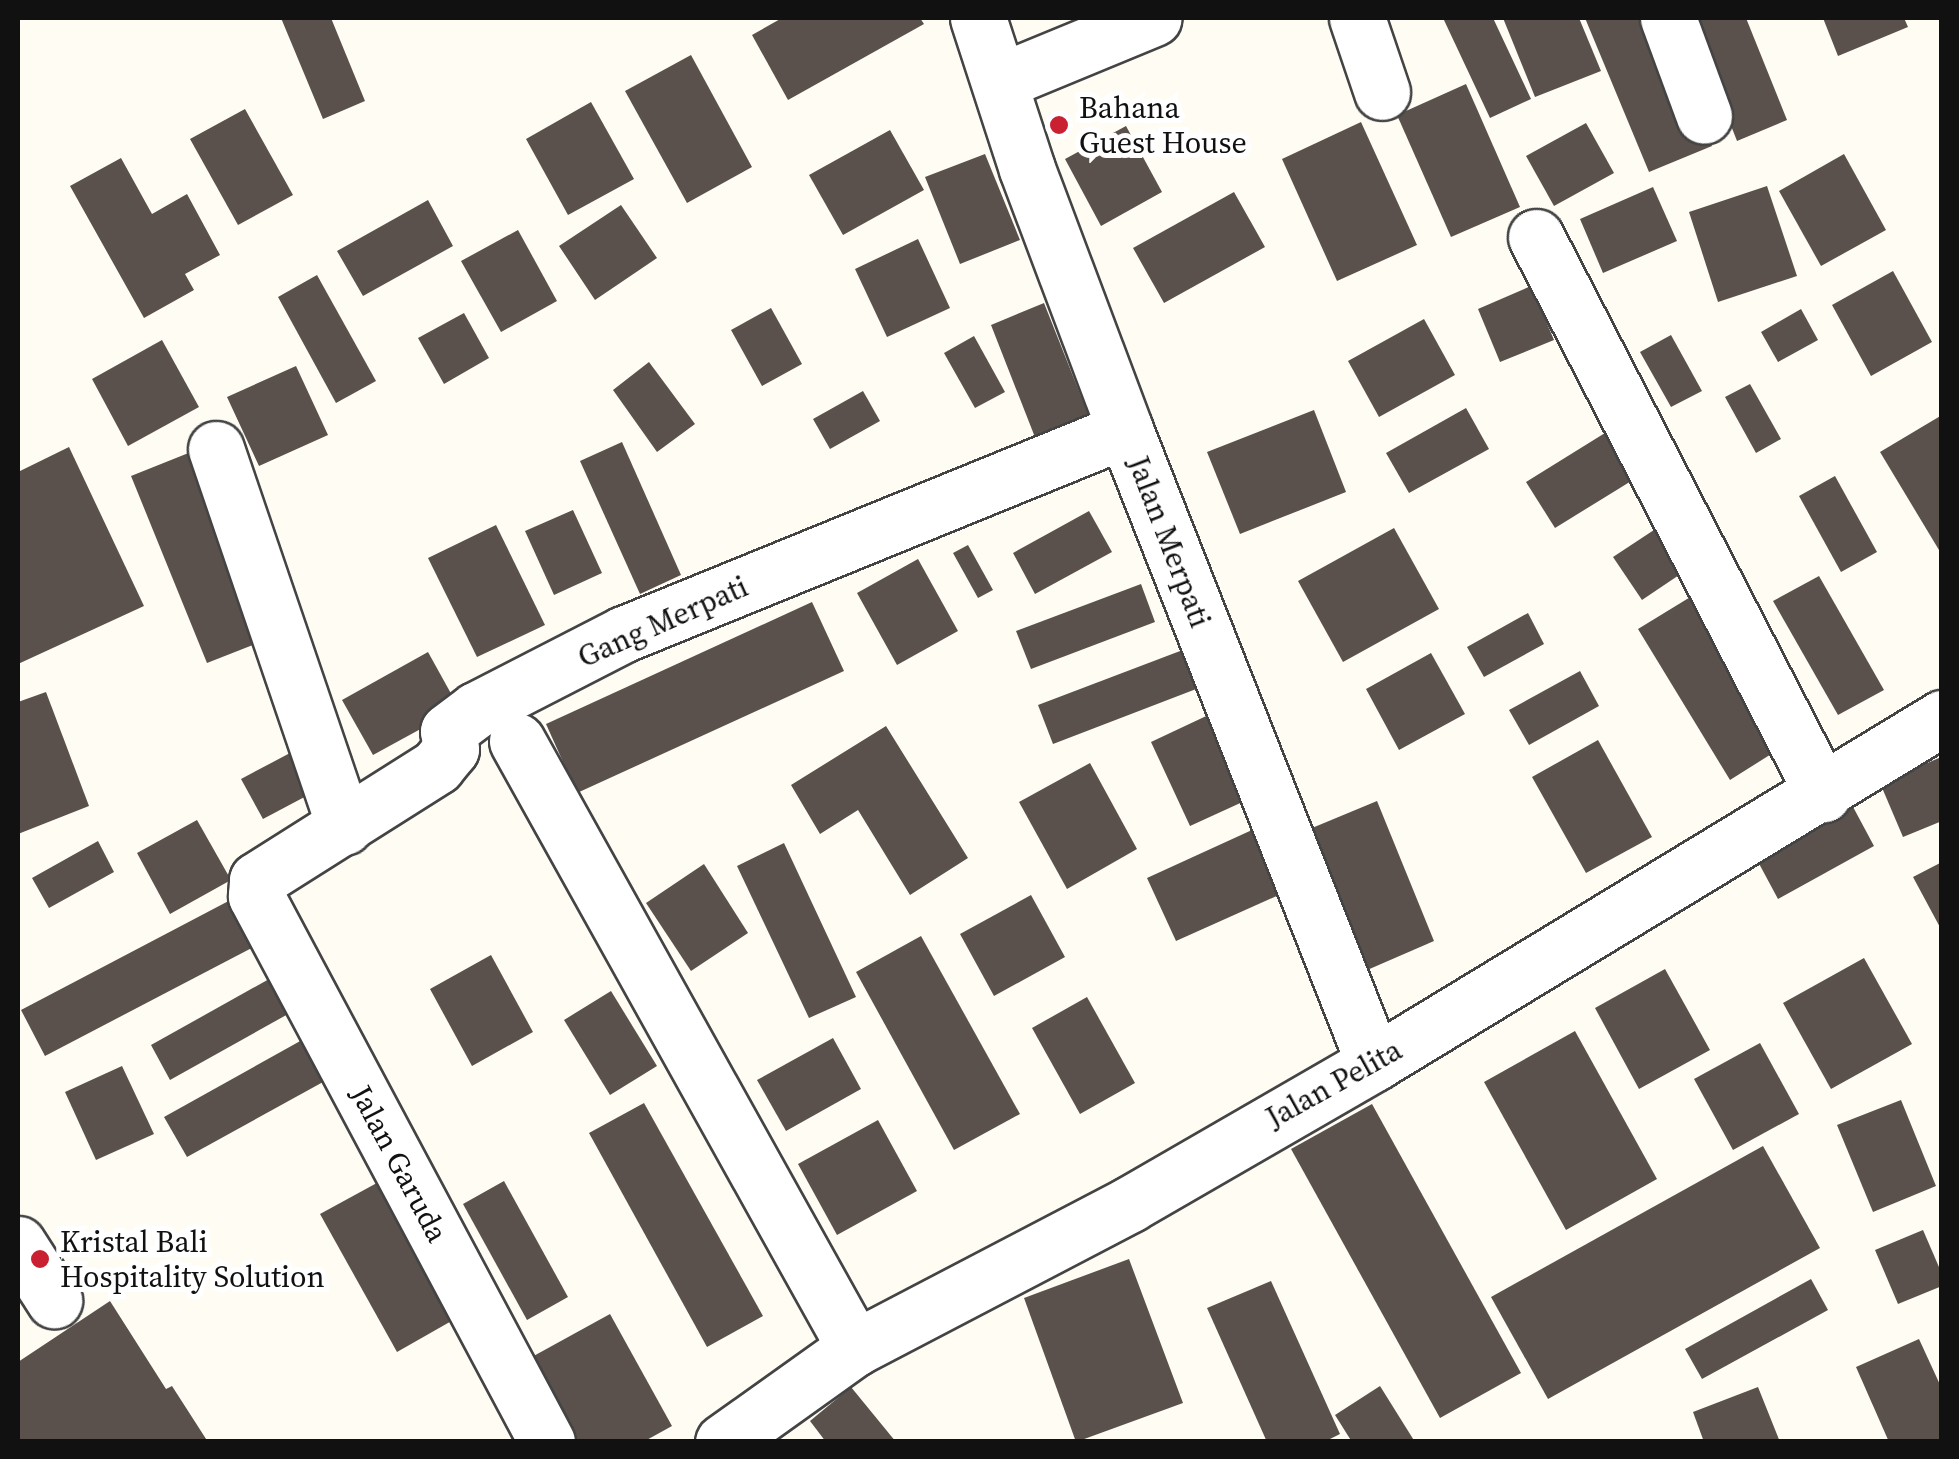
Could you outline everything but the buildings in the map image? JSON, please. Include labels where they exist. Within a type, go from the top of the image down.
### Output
[{"type":"street","name":"Jalan Merpati","points":[[978,18],[1028,169],[1125,430],[1374,1062]]},
{"type":"street","points":[[1001,81],[1154,18]]},
{"type":"street","points":[[1357,18],[1382,92]]},
{"type":"street","points":[[1668,18],[1704,116]]},
{"type":"street","points":[[1536,237],[1823,794]]},
{"type":"street","name":"Gang Merpati","points":[[255,886],[257,880],[437,766],[450,748],[448,731],[476,710],[624,634],[1125,430]]},
{"type":"street","points":[[216,449],[345,827]]},
{"type":"street","name":"Jalan Pelita","points":[[724,1442],[855,1348],[1130,1204],[1938,728]]},
{"type":"street","points":[[517,741],[855,1348]]},
{"type":"street","name":"Jalan Garuda","points":[[255,886],[256,896],[547,1442]]},
{"type":"street","points":[[18,1244],[54,1300]]},
{"type":"place","name":"Bahana Guest House","points":[[1059,125]]},
{"type":"place","name":"Kristal Bali Hospitality Solution","points":[[40,1259]]}]
